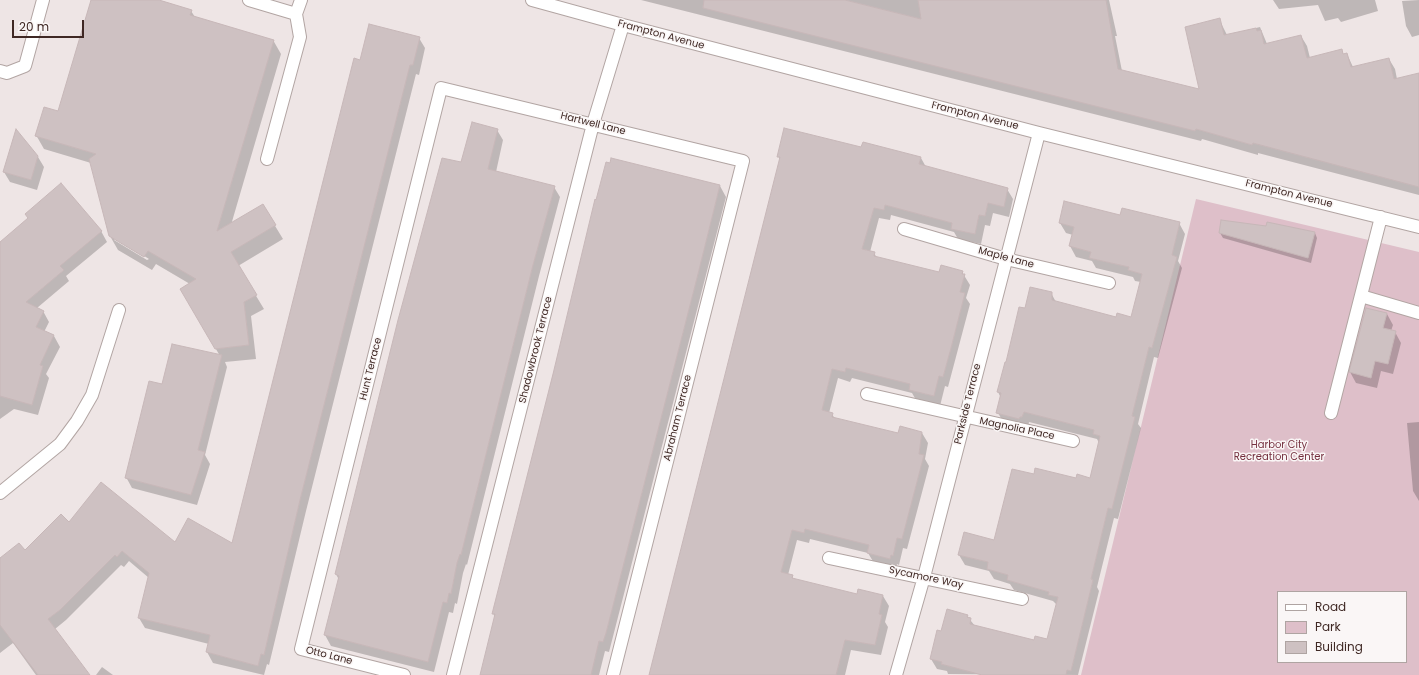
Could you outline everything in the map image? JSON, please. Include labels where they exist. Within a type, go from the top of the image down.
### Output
[{"type":"street","points":[[0,71],[7,73],[25,66],[43,0]]},
{"type":"street","points":[[249,0],[296,14]]},
{"type":"street","points":[[267,159],[300,37],[296,14],[301,0]]},
{"type":"street","name":"Frampton Avenue","points":[[532,0],[1039,133],[1419,227]]},
{"type":"street","name":"Shadowbrook Terrace","points":[[453,675],[593,124],[623,25]]},
{"type":"street","name":"Hartwell Lane","points":[[441,88],[743,161]]},
{"type":"street","name":"Hunt Terrace","points":[[301,650],[441,88]]},
{"type":"street","name":"Parkside Terrace","points":[[896,675],[924,577],[1039,133]]},
{"type":"street","name":"Abraham Terrace","points":[[613,675],[743,161]]},
{"type":"street","points":[[1331,413],[1381,217]]},
{"type":"street","name":"Maple Lane","points":[[904,229],[1006,259],[1109,283]]},
{"type":"street","points":[[1361,296],[1419,313]]},
{"type":"street","points":[[0,493],[60,444],[77,421],[92,395],[119,310]]},
{"type":"street","name":"Magnolia Place","points":[[867,394],[965,418],[1073,441]]},
{"type":"street","name":"Sycamore Way","points":[[829,558],[1022,599]]},
{"type":"street","name":"Otto Lane","points":[[301,650],[404,675]]},
{"type":"green space","name":"Harbor City Recreation Center","points":[[1196,199],[1419,252],[1419,675],[1081,675]]},
{"type":"building","points":[[91,0],[159,0],[192,10],[190,15],[274,40],[217,231],[263,204],[276,225],[231,252],[257,295],[244,302],[249,345],[215,349],[180,289],[196,279],[148,251],[144,257],[109,236],[89,159],[96,154],[35,136],[44,107],[58,111]]},
{"type":"building","points":[[704,0],[845,0],[921,19],[918,0],[1106,0],[1118,69],[1199,89],[1185,27],[1220,18],[1224,35],[1256,28],[1257,31],[1261,30],[1264,44],[1301,35],[1307,58],[1342,49],[1343,54],[1347,53],[1351,67],[1389,58],[1394,79],[1419,73],[1419,187],[1253,143],[1252,145],[1196,129],[1195,131],[703,8]]},
{"type":"building","points":[[369,24],[420,37],[413,65],[410,65],[300,500],[264,655],[261,654],[258,666],[206,652],[210,635],[138,618],[149,573],[122,551],[117,557],[115,555],[60,610],[48,619],[90,675],[38,675],[0,625],[0,558],[19,543],[25,550],[61,514],[69,522],[101,482],[175,542],[188,518],[232,543],[354,58],[360,60]]},
{"type":"building","points":[[472,122],[498,129],[488,169],[555,186],[533,265],[461,555],[460,554],[457,563],[451,594],[449,593],[447,603],[443,602],[428,662],[324,635],[339,576],[335,574],[398,320],[442,158],[461,162]]},
{"type":"building","points":[[784,128],[861,147],[863,142],[921,157],[919,164],[1008,188],[1004,207],[988,203],[985,216],[979,215],[975,234],[951,229],[952,223],[885,205],[884,210],[874,208],[862,249],[875,252],[874,256],[939,272],[941,265],[963,271],[962,274],[965,274],[960,292],[965,293],[951,348],[943,377],[939,376],[934,396],[909,390],[910,384],[846,368],[845,372],[832,369],[822,410],[833,413],[832,417],[898,433],[900,426],[922,432],[919,454],[924,455],[902,539],[897,538],[893,556],[891,555],[890,559],[867,553],[869,545],[805,529],[804,533],[792,530],[781,572],[793,575],[792,578],[857,594],[858,589],[883,595],[879,614],[882,615],[875,645],[845,640],[836,675],[649,675],[780,157],[777,157]]},
{"type":"building","points":[[16,129],[38,156],[31,180],[3,172]]},
{"type":"building","points":[[611,158],[720,185],[698,274],[606,633],[603,642],[599,641],[591,675],[480,675],[495,614],[492,614],[553,374],[595,199],[596,200],[606,162],[610,163]]},
{"type":"building","points":[[61,183],[102,231],[60,266],[64,270],[26,302],[44,311],[36,327],[54,335],[40,365],[43,366],[32,405],[0,396],[0,242],[28,218],[25,214]]},
{"type":"building","points":[[1064,201],[1120,215],[1122,208],[1180,222],[1172,255],[1177,257],[1152,348],[1149,347],[1132,416],[1135,417],[1112,509],[1108,508],[1091,579],[1093,580],[1071,671],[1067,670],[1066,675],[982,675],[941,664],[942,662],[930,659],[937,630],[941,631],[947,609],[968,615],[967,617],[971,618],[970,624],[1034,640],[1035,636],[1047,639],[1058,597],[1048,595],[1049,592],[1007,580],[1008,575],[987,569],[988,562],[958,555],[964,532],[994,540],[1012,469],[1034,474],[1035,468],[1076,478],[1077,474],[1090,478],[1100,436],[1093,434],[1094,430],[1024,412],[1022,417],[1019,419],[996,413],[1001,393],[997,392],[1019,307],[1025,308],[1030,287],[1052,292],[1052,300],[1116,317],[1117,313],[1131,317],[1142,274],[1128,270],[1129,267],[1089,258],[1091,252],[1069,246],[1074,227],[1059,223]]},
{"type":"building","points":[[1221,220],[1266,226],[1267,222],[1315,232],[1308,258],[1219,233]]},
{"type":"building","points":[[1366,308],[1387,313],[1383,328],[1396,331],[1388,364],[1375,361],[1371,378],[1349,372]]},
{"type":"building","points":[[172,344],[222,355],[198,450],[205,452],[191,495],[125,478],[149,381],[162,384]]}]
